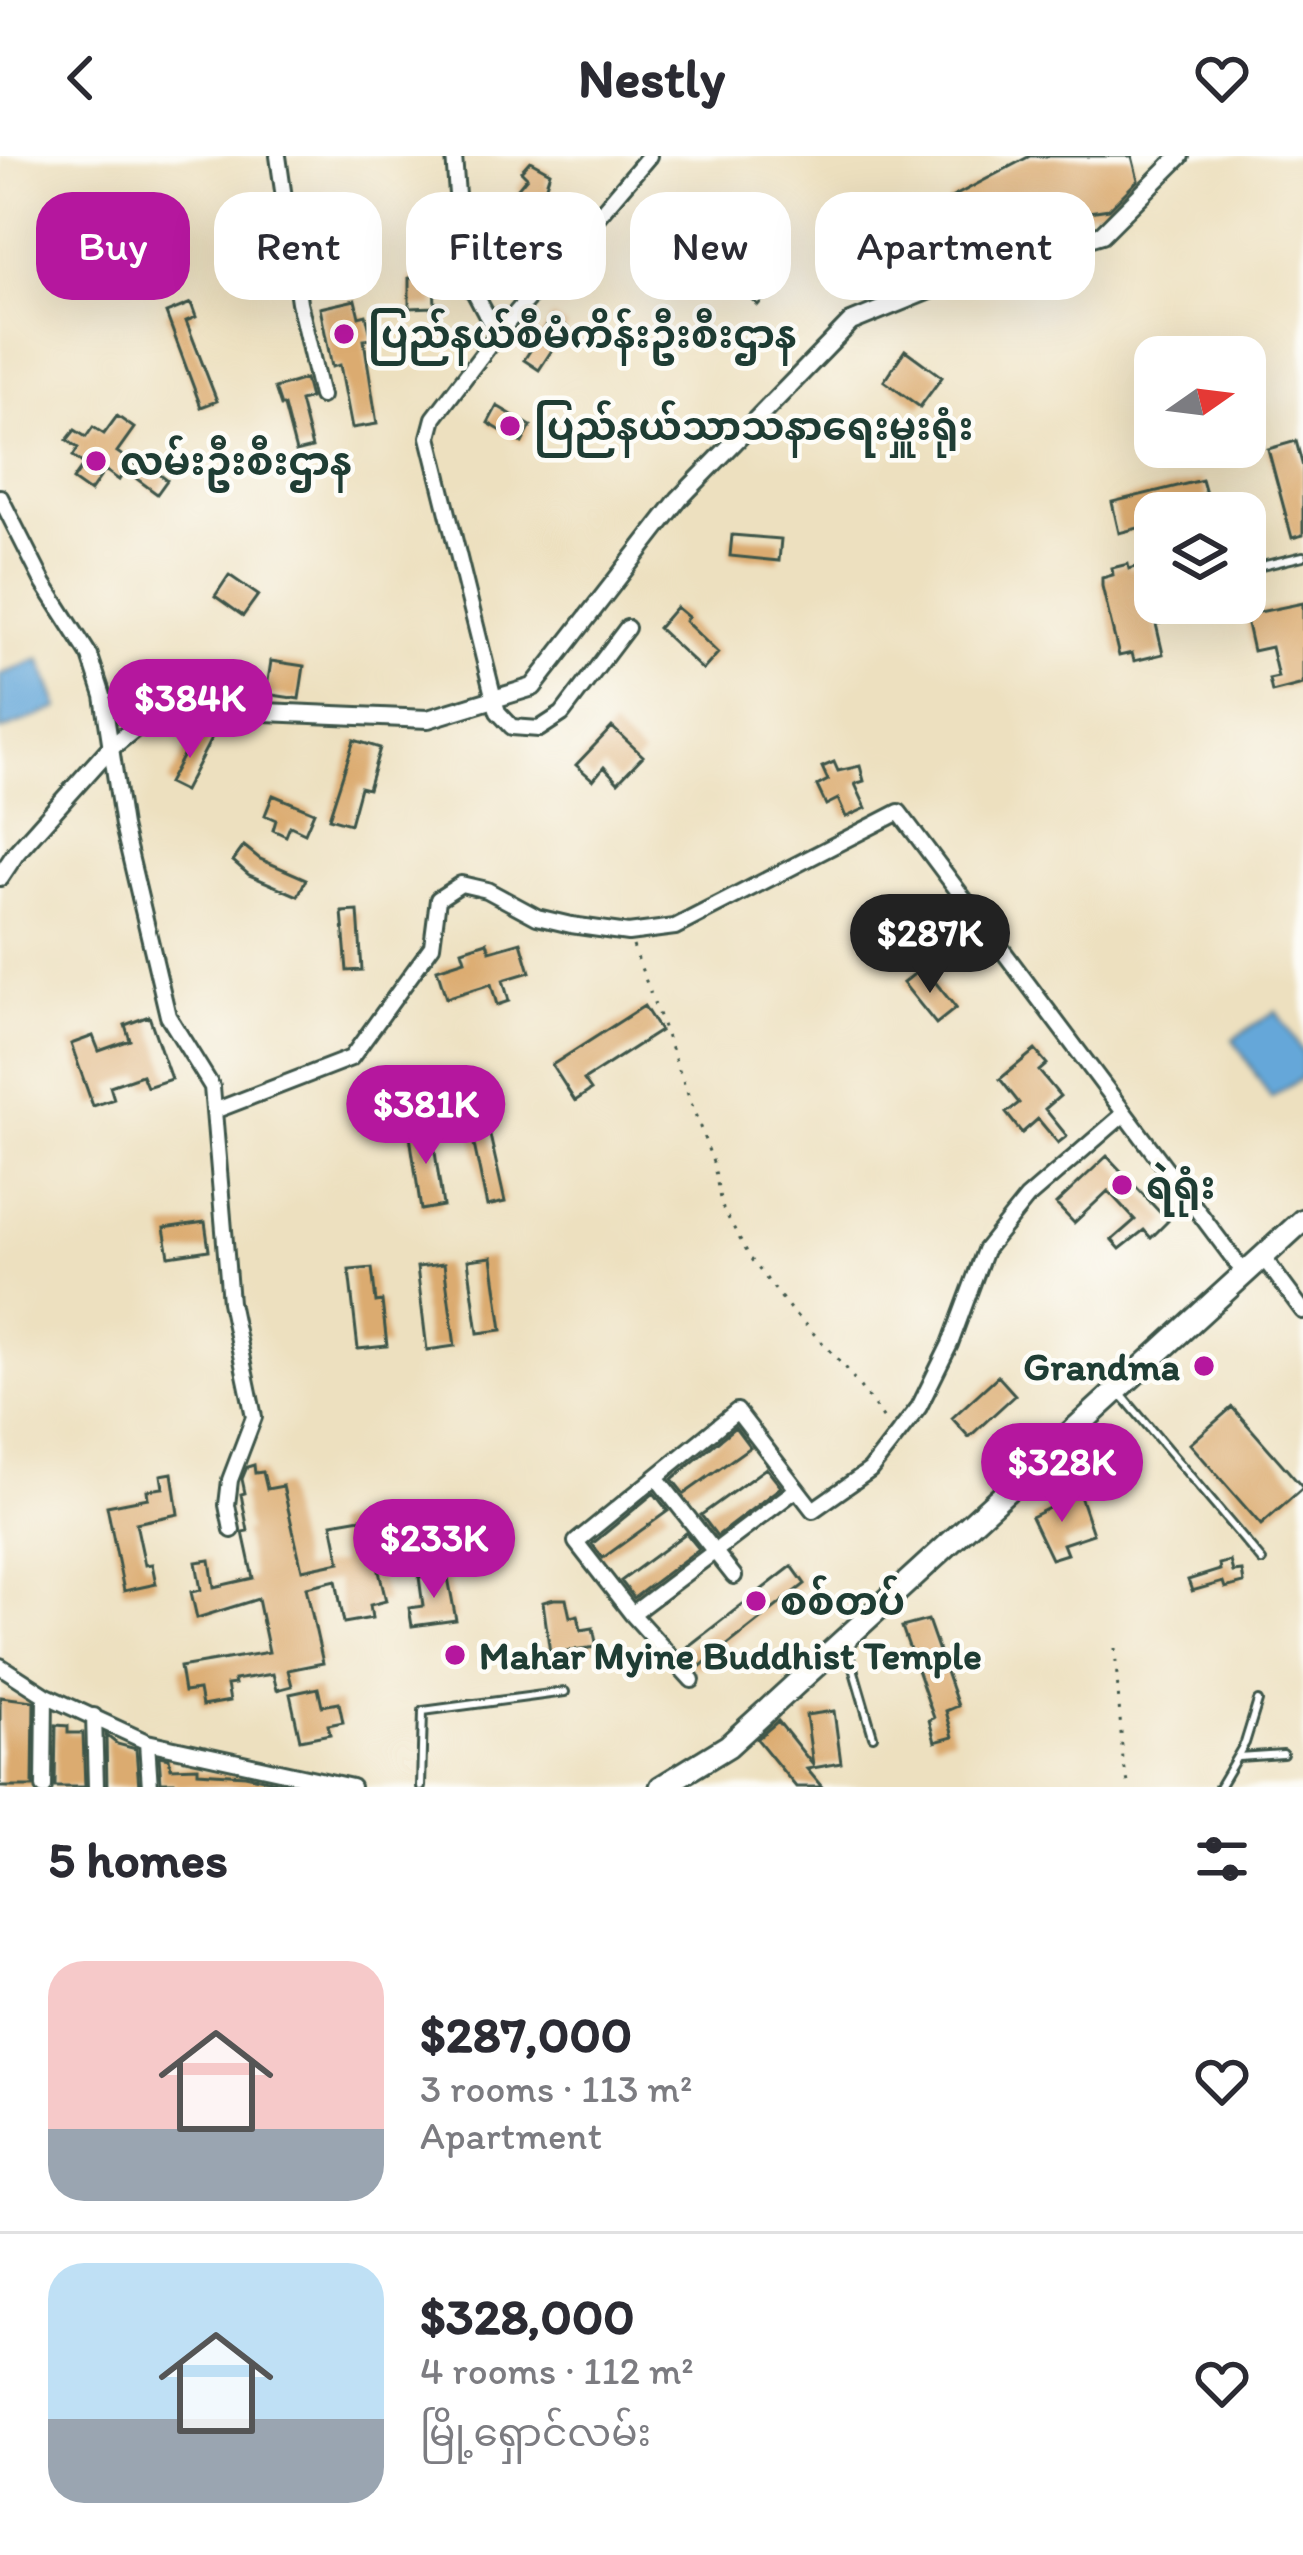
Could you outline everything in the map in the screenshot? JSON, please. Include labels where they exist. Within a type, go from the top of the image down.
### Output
[{"type":"highway","points":[[666,1786],[728,1746],[1303,1220]]},
{"type":"street","points":[[278,156],[299,302],[322,395]]},
{"type":"street","points":[[454,156],[463,271],[497,334]]},
{"type":"street","points":[[627,628],[562,714],[539,729],[512,727],[498,712],[494,699],[429,437],[434,418],[497,334],[650,156]]},
{"type":"street","points":[[0,877],[109,749],[149,718],[194,709],[428,719],[532,687],[680,499],[851,322],[958,278],[1102,234],[1180,156]]},
{"type":"street","points":[[0,496],[44,584],[90,656],[103,696],[109,749],[168,1016],[212,1087],[230,1302],[254,1417],[230,1480],[227,1504],[232,1530]]},
{"type":"street","points":[[214,1111],[351,1058],[432,946],[438,899],[461,884],[487,890],[537,917],[628,933],[675,927],[899,812],[1245,1274]]},
{"type":"street","points":[[692,1680],[576,1542],[736,1412],[814,1510],[870,1470],[920,1407],[950,1344],[985,1250],[1027,1198],[1124,1114]]},
{"type":"street","points":[[1263,1257],[1303,1311]]},
{"type":"street","points":[[656,1478],[734,1576]]},
{"type":"street","points":[[632,1614],[797,1489]]},
{"type":"street","points":[[0,1666],[46,1695],[147,1742],[352,1787]]},
{"type":"street","points":[[44,1787],[46,1695]]},
{"type":"street","points":[[94,1715],[96,1787]]},
{"type":"street","points":[[147,1742],[150,1787]]},
{"type":"lane","points":[[1266,564],[1303,556]]},
{"type":"lane","points":[[1118,1390],[1262,1561]]},
{"type":"lane","points":[[845,1640],[873,1736]]},
{"type":"lane","points":[[421,1787],[423,1712],[565,1692]]},
{"type":"lane","points":[[1219,1787],[1238,1756],[1258,1701]]},
{"type":"lane","points":[[1238,1756],[1283,1754]]},
{"type":"path","points":[[628,933],[714,1165],[721,1205],[751,1259],[790,1309],[843,1364],[897,1436]]},
{"type":"path","points":[[1115,1648],[1129,1787]]},
{"type":"water","points":[[40,659],[59,708],[0,731],[0,675]]},
{"type":"water","points":[[1276,1011],[1303,1053],[1303,1077],[1271,1098],[1233,1039]]},
{"type":"building","points":[[1030,156],[1132,156],[1138,180],[1109,209],[1095,211],[1095,192],[962,192]]},
{"type":"building","points":[[530,161],[550,172],[546,185],[552,190],[520,192],[517,189],[527,177],[521,171]]},
{"type":"building","points":[[355,300],[359,317],[366,315],[372,339],[364,340],[377,424],[352,428],[340,365],[332,367],[320,308]]},
{"type":"building","points":[[409,300],[435,300],[435,307],[409,308]]},
{"type":"building","points":[[191,303],[196,317],[186,321],[217,401],[201,407],[166,313]]},
{"type":"building","points":[[552,317],[567,327],[539,370],[524,360]]},
{"type":"building","points":[[905,350],[942,377],[920,407],[884,381]]},
{"type":"building","points":[[305,379],[310,398],[300,401],[312,448],[296,452],[275,388]]},
{"type":"building","points":[[497,406],[531,426],[522,443],[488,423]]},
{"type":"building","points":[[117,416],[134,428],[117,452],[167,480],[157,494],[125,470],[119,480],[105,470],[90,492],[73,480],[84,464],[73,456],[78,448],[67,440],[75,430],[86,437],[93,427],[104,434]]},
{"type":"building","points":[[1296,441],[1303,467],[1303,535],[1292,538],[1268,449]]},
{"type":"building","points":[[1202,480],[1205,492],[1153,492]]},
{"type":"building","points":[[1134,497],[1134,529],[1119,533],[1112,502]]},
{"type":"building","points":[[732,535],[781,539],[779,561],[730,556]]},
{"type":"building","points":[[1128,564],[1129,569],[1134,568],[1134,624],[1156,624],[1163,654],[1134,661],[1132,653],[1119,656],[1102,586],[1102,578],[1113,575],[1112,568]]},
{"type":"building","points":[[229,575],[258,595],[243,616],[215,596]]},
{"type":"building","points":[[1303,603],[1303,684],[1272,692],[1269,679],[1278,677],[1271,647],[1253,651],[1247,624],[1266,624],[1266,611]]},
{"type":"building","points":[[676,607],[718,653],[703,670],[658,628]]},
{"type":"building","points":[[271,661],[304,666],[299,699],[266,694]]},
{"type":"building","points":[[612,727],[643,756],[618,782],[604,767],[593,780],[576,765]]},
{"type":"building","points":[[196,731],[211,739],[184,791],[168,783]]},
{"type":"building","points":[[354,740],[380,748],[368,789],[360,787],[350,824],[329,818]]},
{"type":"building","points":[[834,762],[838,771],[860,766],[864,781],[855,784],[866,808],[846,817],[838,799],[826,805],[817,786],[828,780],[822,767]]},
{"type":"building","points":[[273,795],[314,812],[305,833],[290,826],[286,836],[273,830],[276,820],[265,815]]},
{"type":"building","points":[[244,846],[260,859],[306,879],[298,896],[249,875],[233,861]]},
{"type":"building","points":[[358,911],[362,970],[347,971],[342,912]]},
{"type":"building","points":[[487,942],[490,951],[521,942],[530,972],[503,980],[509,1001],[497,1005],[491,984],[446,998],[437,969],[465,960],[462,950]]},
{"type":"building","points":[[923,967],[956,1008],[936,1024],[903,983]]},
{"type":"building","points":[[644,1006],[660,1031],[584,1080],[591,1090],[575,1101],[552,1065]]},
{"type":"building","points":[[149,1016],[171,1079],[147,1087],[142,1075],[110,1086],[114,1099],[93,1106],[71,1044],[93,1036],[99,1051],[130,1040],[125,1025]]},
{"type":"building","points":[[1035,1050],[1047,1064],[1039,1071],[1060,1096],[1045,1109],[1067,1136],[1058,1143],[1038,1119],[1022,1133],[1006,1113],[1019,1103],[1000,1079]]},
{"type":"building","points":[[431,1125],[443,1206],[421,1210],[409,1129]]},
{"type":"building","points":[[489,1131],[505,1202],[487,1206],[472,1135]]},
{"type":"building","points":[[1107,1156],[1168,1221],[1151,1238],[1144,1230],[1120,1249],[1112,1240],[1135,1220],[1108,1191],[1074,1223],[1056,1204]]},
{"type":"building","points":[[205,1222],[209,1250],[169,1256],[164,1228]]},
{"type":"building","points":[[492,1257],[502,1330],[478,1333],[468,1260]]},
{"type":"building","points":[[444,1264],[455,1346],[427,1350],[417,1267]]},
{"type":"building","points":[[372,1268],[387,1346],[358,1349],[349,1270]]},
{"type":"building","points":[[998,1376],[1015,1395],[969,1437],[952,1418]]},
{"type":"building","points":[[1232,1407],[1303,1488],[1261,1525],[1190,1444]]},
{"type":"building","points":[[735,1427],[750,1447],[684,1494],[672,1479]]},
{"type":"building","points":[[254,1465],[255,1473],[263,1472],[267,1489],[283,1486],[302,1570],[340,1562],[332,1523],[361,1518],[363,1529],[382,1525],[383,1531],[390,1530],[394,1551],[375,1554],[386,1601],[370,1605],[372,1618],[344,1623],[336,1580],[306,1587],[323,1663],[288,1670],[292,1686],[277,1690],[273,1674],[234,1680],[235,1684],[227,1685],[230,1701],[202,1706],[199,1690],[184,1692],[180,1667],[269,1652],[258,1599],[197,1618],[191,1592],[201,1590],[196,1562],[210,1560],[214,1587],[253,1578],[241,1494],[245,1493],[242,1479],[247,1467]]},
{"type":"building","points":[[766,1468],[781,1487],[717,1536],[701,1515]]},
{"type":"building","points":[[172,1473],[178,1514],[136,1523],[145,1565],[152,1564],[156,1584],[124,1591],[107,1506],[148,1498],[147,1490],[163,1488],[161,1475]]},
{"type":"building","points":[[654,1493],[668,1511],[603,1558],[592,1544]]},
{"type":"building","points":[[1079,1493],[1093,1534],[1063,1544],[1067,1554],[1051,1559],[1031,1517]]},
{"type":"building","points":[[686,1533],[699,1549],[634,1598],[621,1581]]},
{"type":"building","points":[[1230,1561],[1233,1572],[1242,1571],[1244,1583],[1225,1588],[1223,1582],[1192,1591],[1188,1580],[1220,1570],[1219,1564]]},
{"type":"building","points":[[792,1566],[805,1584],[697,1669],[681,1652]]},
{"type":"building","points":[[447,1572],[456,1620],[412,1626],[409,1608],[423,1606],[419,1577]]},
{"type":"building","points":[[566,1599],[570,1617],[578,1615],[581,1630],[593,1628],[597,1647],[550,1653],[543,1602]]},
{"type":"building","points":[[928,1620],[958,1706],[946,1711],[953,1737],[935,1742],[929,1720],[934,1718],[902,1627]]},
{"type":"building","points":[[318,1688],[322,1706],[339,1703],[343,1722],[328,1725],[330,1734],[300,1740],[290,1694]]},
{"type":"building","points":[[0,1697],[34,1701],[33,1787],[0,1787]]},
{"type":"building","points":[[834,1711],[841,1763],[807,1769],[822,1787],[796,1787],[757,1739],[778,1721],[813,1765],[806,1715]]},
{"type":"building","points":[[56,1725],[68,1726],[68,1733],[83,1733],[85,1787],[55,1787]]},
{"type":"building","points":[[106,1735],[136,1749],[139,1787],[107,1787]]},
{"type":"building","points":[[159,1756],[169,1758],[171,1768],[245,1775],[281,1783],[281,1787],[174,1787],[174,1782],[161,1782]]},
{"type":"place","name":"ပြည်နယ်စီမံကိန်းဦးစီးဌာန","points":[[344,334]]},
{"type":"place","name":"ပြည်နယ်သာသနာရေးမှူးရုံး","points":[[510,426]]},
{"type":"place","name":"လမ်းဦးစီးဌာန","points":[[96,461]]},
{"type":"place","name":"ရဲရုံး","points":[[1122,1185]]},
{"type":"place","name":"Grandma","points":[[1204,1366]]},
{"type":"place","name":"စစ်တပ်","points":[[756,1601]]},
{"type":"place","name":"Mahar Myine Buddhist Temple","points":[[455,1655]]}]
